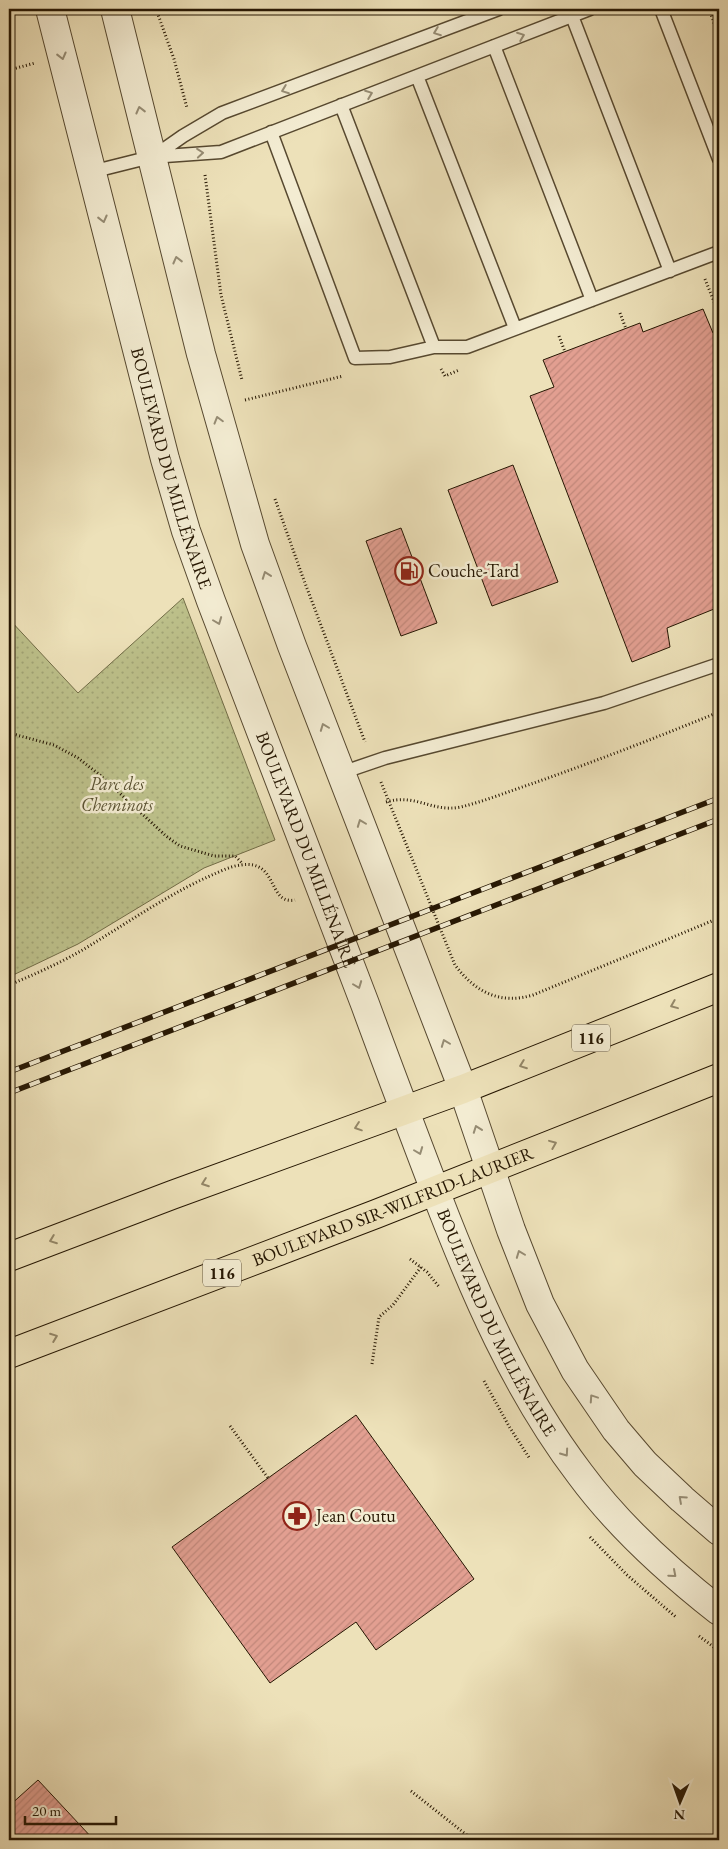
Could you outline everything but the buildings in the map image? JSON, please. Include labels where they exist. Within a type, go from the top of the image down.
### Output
[{"type":"main road","name":"116","points":[[9,1257],[172,1195],[463,1089],[719,987]]},
{"type":"main road","name":"BOULEVARD SIR-WILFRID-LAURIER","points":[[9,1354],[719,1078]]},
{"type":"street","name":"BOULEVARD DU MILLÉNAIRE","points":[[50,9],[165,458],[186,531],[404,1111],[467,1273],[511,1365],[557,1441],[580,1474],[629,1531],[668,1570],[719,1611]]},
{"type":"street","points":[[115,9],[200,354],[255,544],[289,638],[463,1089],[511,1230],[540,1304],[574,1370],[616,1430],[645,1464],[719,1531]]},
{"type":"lane","points":[[151,157],[222,113],[498,9]]},
{"type":"lane","points":[[91,172],[151,157],[221,152],[590,9]]},
{"type":"lane","points":[[661,9],[719,158]]},
{"type":"lane","points":[[572,16],[670,271]]},
{"type":"lane","points":[[494,46],[592,300]]},
{"type":"lane","points":[[417,76],[515,328]]},
{"type":"lane","points":[[341,105],[434,348]]},
{"type":"lane","points":[[271,132],[355,358],[390,357],[434,348],[467,347],[719,252]]},
{"type":"lane","points":[[341,773],[385,758],[604,703],[719,664]]},
{"type":"path","points":[[156,9],[174,59],[188,111]]},
{"type":"path","points":[[709,9],[719,37]]},
{"type":"path","points":[[206,181],[221,295],[242,381]]},
{"type":"path","points":[[618,309],[626,329]]},
{"type":"path","points":[[558,332],[565,352]]},
{"type":"path","points":[[244,390],[249,408]]},
{"type":"path","points":[[273,491],[304,583],[364,739]]},
{"type":"path","points":[[388,801],[412,799],[440,808],[462,806],[554,776],[719,712]]},
{"type":"path","points":[[9,733],[54,745],[78,758],[100,775],[154,826],[180,846],[214,856],[235,856],[243,864]]},
{"type":"path","points":[[382,786],[455,965],[475,986],[490,995],[505,999],[520,999],[534,995],[719,918]]},
{"type":"path","points":[[9,985],[92,945],[183,890],[222,871],[243,864],[257,866],[263,870],[282,898],[291,900],[300,898]]},
{"type":"path","points":[[372,1364],[379,1317],[393,1305],[421,1266]]},
{"type":"path","points":[[230,1426],[268,1478]]},
{"type":"path","points":[[410,1791],[473,1840]]},
{"type":"green space","name":"Parc des Cheminots","points":[[183,598],[275,840],[204,868],[78,944],[9,977],[9,619],[78,693]]},
{"type":"railway","points":[[9,1072],[719,798]]},
{"type":"railway","points":[[9,1093],[719,819]]},
{"type":"place","name":"Couche-Tard","points":[[409,571]]},
{"type":"place","name":"Jean Coutu","points":[[297,1516]]}]
